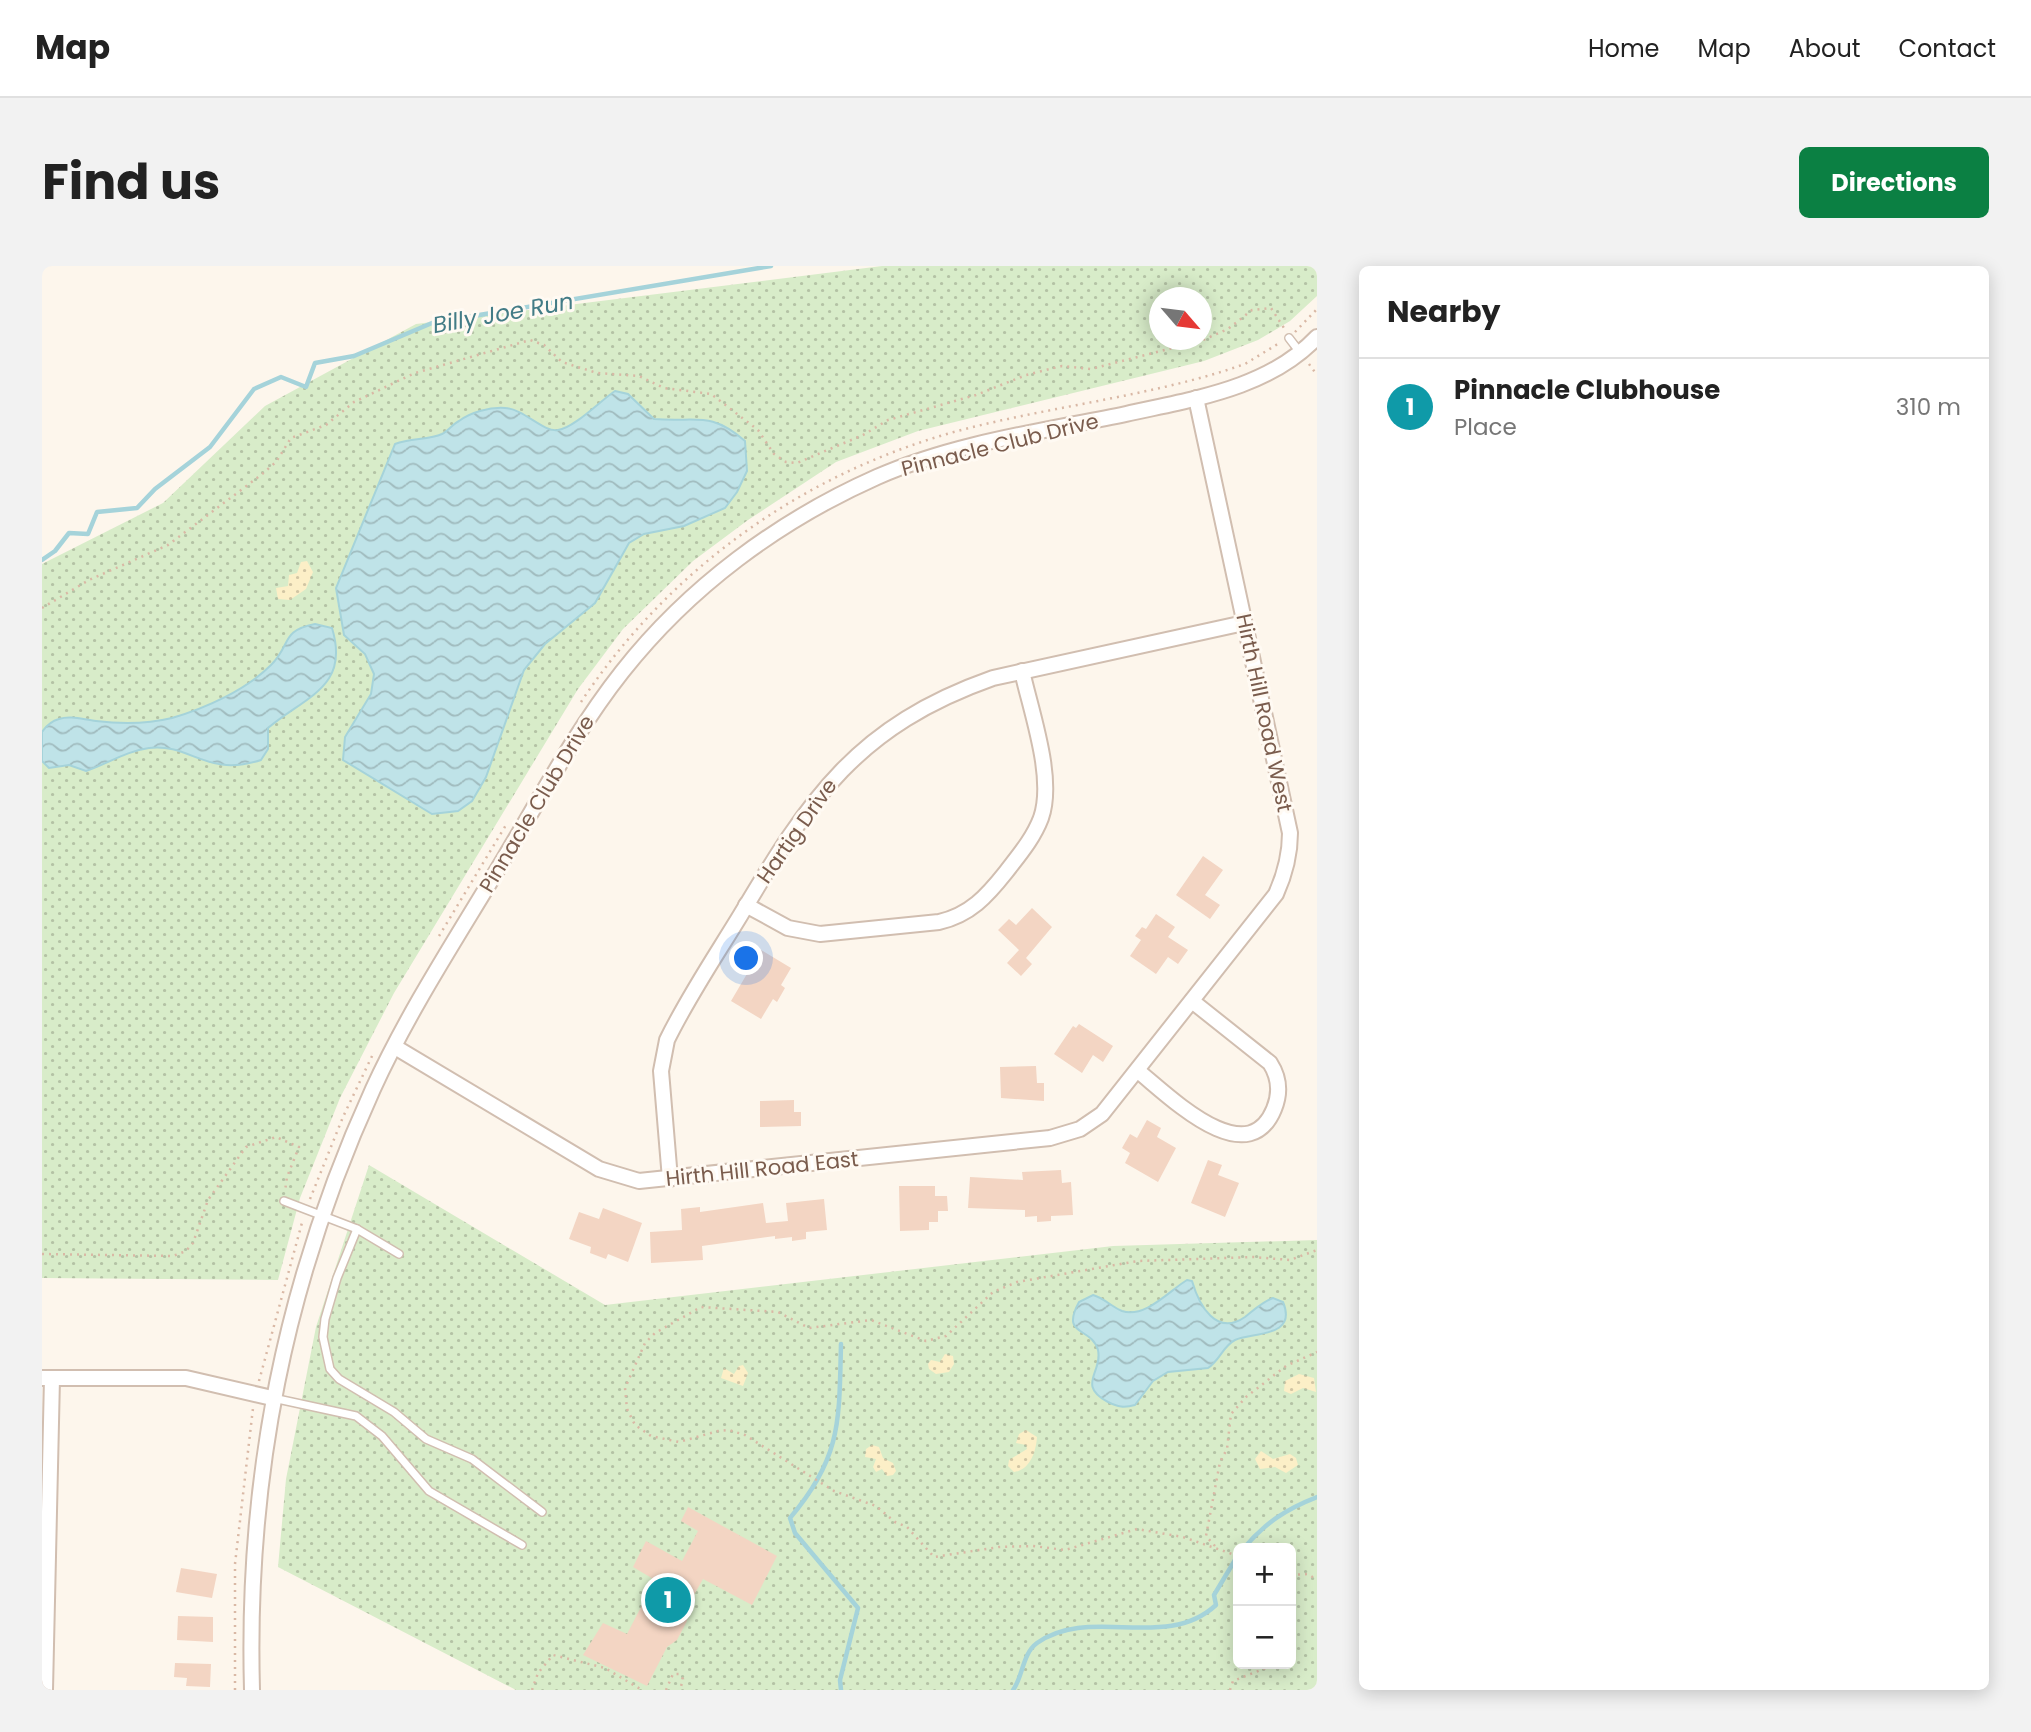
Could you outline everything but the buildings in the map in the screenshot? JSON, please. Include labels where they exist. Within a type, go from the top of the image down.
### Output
[{"type":"street","name":"Pinnacle Club Drive","points":[[252,1690],[249,1612],[256,1515],[272,1398],[298,1288],[322,1214],[375,1085],[429,985],[588,719],[622,672],[693,595],[738,557],[781,527],[880,476],[986,444],[1239,386],[1264,374],[1317,337]]},
{"type":"street","name":"Hirth Hill Road West","points":[[1188,1006],[1276,894],[1283,878],[1290,847],[1290,833],[1196,398]]},
{"type":"street","name":"Hartig Drive","points":[[670,1179],[661,1071],[667,1040],[746,905],[808,807],[829,781],[876,738],[904,718],[963,688],[1022,671],[1244,623]]},
{"type":"street","points":[[746,905],[788,928],[820,934],[939,922],[979,903],[1029,842],[1045,804],[1043,770],[1022,671]]},
{"type":"street","name":"Hirth Hill Road East","points":[[395,1047],[599,1169],[639,1181],[1050,1138],[1092,1123],[1114,1102],[1188,1006]]},
{"type":"street","points":[[1138,1071],[1218,1131],[1245,1133],[1269,1118],[1278,1091],[1276,1076],[1269,1063],[1188,1006]]},
{"type":"street","points":[[45,1690],[47,1378],[186,1378],[272,1398]]},
{"type":"lane","points":[[1289,338],[1299,351]]},
{"type":"lane","points":[[284,1201],[357,1228],[399,1254]]},
{"type":"lane","points":[[357,1228],[337,1278],[325,1319],[323,1338],[330,1369],[339,1379],[394,1412],[426,1439],[472,1459],[542,1512]]},
{"type":"lane","points":[[272,1398],[356,1416],[382,1436],[429,1492],[522,1545]]},
{"type":"path","points":[[42,608],[89,580],[168,545],[276,462],[291,438],[326,425],[354,402],[415,373],[530,340],[544,345],[562,362],[597,373],[639,376],[664,388],[711,394],[758,430],[774,454],[786,462],[797,463],[863,435],[888,420],[976,395],[1026,375],[1062,366],[1091,369],[1203,340],[1228,329],[1260,307],[1271,307],[1289,338]]},
{"type":"path","points":[[578,707],[625,643],[705,563],[770,514],[831,479],[876,459],[955,432],[1224,371],[1245,363],[1289,338],[1317,309]]},
{"type":"path","points":[[437,940],[511,817]]},
{"type":"path","points":[[236,1690],[235,1564],[256,1394],[276,1308],[307,1208],[343,1117],[374,1051]]},
{"type":"path","points":[[42,1254],[173,1256],[186,1251],[198,1233],[208,1200],[247,1147],[276,1137],[299,1147],[287,1177],[284,1201]]},
{"type":"path","points":[[1233,1554],[1183,1537],[1138,1529],[1065,1550],[1032,1546],[999,1547],[934,1557],[907,1527],[895,1522],[876,1506],[826,1485],[745,1435],[729,1430],[679,1442],[651,1436],[635,1425],[626,1409],[625,1388],[645,1343],[655,1334],[701,1307],[778,1312],[809,1328],[871,1320],[926,1341],[946,1336],[993,1292],[1017,1282],[1138,1261],[1253,1257],[1290,1260],[1317,1250]]},
{"type":"path","points":[[1214,1546],[1206,1536],[1209,1509],[1220,1462],[1227,1449],[1231,1414],[1246,1396],[1286,1366],[1317,1352]]},
{"type":"path","points":[[1296,1575],[1308,1574],[1317,1580]]},
{"type":"path","points":[[532,1690],[538,1673],[553,1655],[605,1668],[642,1690]]},
{"type":"path","points":[[1230,1690],[1233,1681],[1263,1669]]},
{"type":"path","points":[[666,1690],[673,1674],[679,1674],[683,1679],[680,1690]]},
{"type":"green space","points":[[882,266],[1317,266],[1317,296],[1290,321],[1258,340],[1204,361],[918,431],[836,462],[748,520],[693,561],[623,629],[578,689],[394,993],[340,1098],[300,1198],[278,1280],[42,1278],[42,564],[163,503],[265,406],[416,324]]},
{"type":"green space","points":[[369,1165],[605,1305],[1113,1246],[1317,1240],[1317,1690],[516,1690],[278,1567],[286,1479],[316,1327]]},
{"type":"sand","points":[[307,561],[313,572],[306,589],[290,600],[278,599],[276,588],[288,586],[289,575],[297,573],[301,562]]},
{"type":"sand","points":[[945,1354],[953,1356],[954,1364],[949,1372],[936,1374],[929,1369],[931,1360],[940,1362]]},
{"type":"sand","points":[[743,1365],[748,1373],[743,1386],[721,1378],[724,1368],[734,1374],[739,1366]]},
{"type":"sand","points":[[1299,1374],[1314,1378],[1316,1392],[1303,1388],[1291,1394],[1284,1391],[1285,1381]]},
{"type":"sand","points":[[1026,1430],[1037,1437],[1035,1449],[1028,1464],[1020,1471],[1014,1472],[1008,1466],[1009,1460],[1027,1449],[1026,1445],[1016,1443],[1019,1434]]},
{"type":"sand","points":[[872,1445],[879,1447],[883,1458],[893,1463],[896,1471],[893,1475],[887,1476],[882,1469],[876,1472],[873,1467],[876,1459],[865,1457],[866,1449]]},
{"type":"sand","points":[[1261,1451],[1273,1459],[1290,1454],[1296,1458],[1298,1465],[1286,1473],[1275,1467],[1260,1469],[1255,1459]]},
{"type":"water","points":[[615,391],[628,394],[654,419],[711,421],[732,431],[745,441],[747,471],[737,492],[725,508],[684,526],[644,534],[629,543],[595,603],[545,644],[524,670],[486,777],[472,801],[458,811],[432,814],[343,760],[345,737],[371,694],[374,674],[365,654],[344,635],[336,588],[395,444],[437,436],[469,415],[493,408],[512,409],[546,428],[558,430],[579,419]]},
{"type":"water","points":[[315,624],[332,628],[336,648],[335,664],[330,677],[310,698],[268,728],[268,749],[261,760],[226,765],[212,763],[176,750],[149,748],[86,771],[69,765],[49,768],[42,761],[42,732],[54,721],[68,717],[115,723],[144,722],[172,718],[198,709],[250,682],[271,665],[296,630]]},
{"type":"water","points":[[1187,1280],[1192,1281],[1204,1308],[1217,1321],[1235,1322],[1273,1298],[1283,1302],[1286,1314],[1284,1322],[1271,1331],[1235,1340],[1208,1368],[1168,1372],[1153,1381],[1135,1405],[1118,1406],[1099,1396],[1092,1384],[1099,1358],[1098,1350],[1094,1342],[1075,1326],[1073,1321],[1079,1302],[1093,1295],[1122,1311],[1139,1311],[1157,1302]]},
{"type":"waterway","name":"Billy Joe Run","points":[[42,560],[55,551],[69,533],[88,534],[97,512],[137,508],[155,489],[210,447],[254,389],[281,377],[306,387],[315,363],[354,356],[432,323],[771,266]]},
{"type":"waterway","points":[[841,1344],[840,1395],[834,1437],[820,1476],[790,1518],[795,1533],[858,1608],[840,1680],[841,1690]]},
{"type":"waterway","points":[[1249,1543],[1277,1518],[1317,1497]]},
{"type":"waterway","points":[[1013,1690],[1028,1653],[1037,1643],[1058,1632],[1103,1627],[1151,1628],[1196,1619],[1216,1605],[1214,1595],[1233,1563]]},
{"type":"place","name":"Pinnacle Clubhouse","points":[[668,1600]]}]
